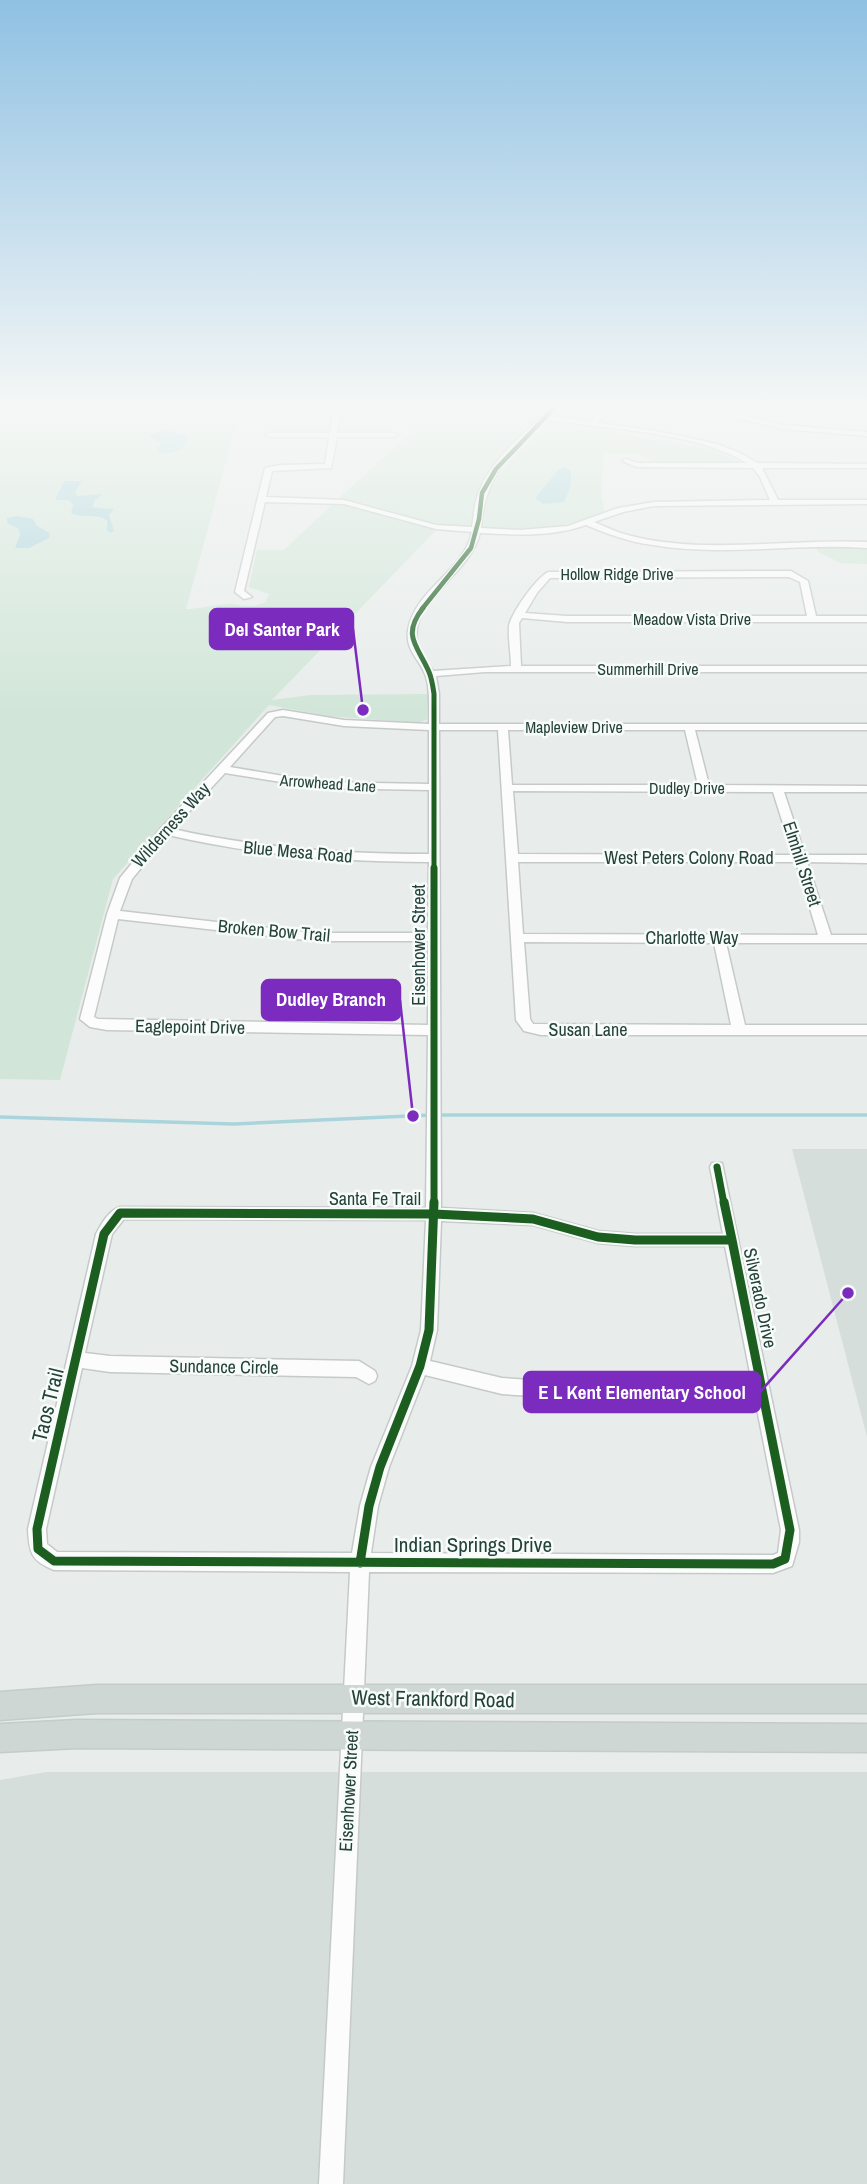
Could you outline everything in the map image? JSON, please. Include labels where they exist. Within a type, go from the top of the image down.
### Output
[{"type":"main road","name":"West Frankford Road","points":[[0,1706],[97,1699],[867,1699]]},
{"type":"main road","name":"West Frankford Road","points":[[0,1738],[77,1734],[867,1738]]},
{"type":"street","points":[[247,597],[239,592],[259,508]]},
{"type":"street","points":[[376,508],[417,523],[477,531],[533,533],[589,523],[632,508]]},
{"type":"street","name":"Eisenhower Street","points":[[331,2184],[360,1563],[369,1506],[380,1467],[420,1366],[429,1330],[432,1296],[436,1145],[435,694],[430,674],[411,640],[415,618],[466,557],[477,531],[480,508]]},
{"type":"street","points":[[589,523],[629,539],[665,545],[867,544]]},
{"type":"street","name":"Hollow Ridge Drive","points":[[517,615],[548,575],[791,574],[804,581],[812,619]]},
{"type":"street","points":[[516,669],[514,628],[517,615]]},
{"type":"street","name":"Meadow Vista Drive","points":[[517,615],[567,619],[867,619]]},
{"type":"street","name":"Summerhill Drive","points":[[430,674],[516,669],[867,669]]},
{"type":"street","name":"Mapleview Drive","points":[[283,713],[344,723],[435,727],[867,727]]},
{"type":"street","name":"Wilderness Way","points":[[89,1004],[113,914],[126,878],[164,831],[268,718],[283,713]]},
{"type":"street","name":"Susan Lane","points":[[503,727],[523,1020],[529,1028],[867,1030]]},
{"type":"street","points":[[689,727],[704,788]]},
{"type":"street","name":"Arrowhead Lane","points":[[221,769],[319,785],[435,787]]},
{"type":"street","name":"Dudley Drive","points":[[508,788],[867,789]]},
{"type":"street","name":"Elmhill Street","points":[[778,789],[825,939]]},
{"type":"street","name":"Blue Mesa Road","points":[[164,831],[219,844],[290,854],[435,858]]},
{"type":"street","name":"West Peters Colony Road","points":[[512,858],[867,859]]},
{"type":"street","name":"Broken Bow Trail","points":[[113,914],[314,937],[435,937]]},
{"type":"street","name":"Charlotte Way","points":[[518,938],[867,939]]},
{"type":"street","points":[[719,938],[739,1030]]},
{"type":"street","name":"Eaglepoint Drive","points":[[89,1004],[88,1019],[95,1024],[107,1026],[435,1030]]},
{"type":"street","name":"Silverado Drive","points":[[717,1167],[790,1530],[785,1559]]},
{"type":"street","name":"Santa Fe Trail","points":[[97,1269],[107,1226],[120,1213],[434,1214],[533,1219],[598,1237],[635,1240],[732,1240]]},
{"type":"street","name":"Taos Trail","points":[[38,1549],[37,1529],[97,1269]]},
{"type":"street","name":"Sundance Circle","points":[[77,1360],[110,1364],[359,1369],[369,1376]]},
{"type":"street","points":[[420,1366],[502,1386],[547,1389],[762,1386]]},
{"type":"street","name":"Indian Springs Drive","points":[[38,1549],[54,1560],[773,1564],[785,1559]]},
{"type":"shaded area","points":[[792,1149],[867,1149],[867,1437]]},
{"type":"shaded area","points":[[46,1772],[867,1772],[867,2184],[0,2184],[0,1780]]},
{"type":"green space","points":[[0,508],[213,508],[186,609],[229,604],[253,606],[266,602],[269,594],[249,587],[257,550],[284,550],[329,508],[355,508],[437,529],[272,700],[310,695],[428,694],[427,719],[419,723],[328,716],[269,705],[113,879],[60,1080],[0,1079]]},
{"type":"green space","points":[[379,508],[474,508],[471,527],[421,519]]},
{"type":"green space","points":[[486,508],[604,508],[605,513],[553,528],[483,529]]},
{"type":"green space","points":[[816,548],[867,548],[867,564],[841,563],[818,552]]},
{"type":"water","points":[[72,508],[114,509],[109,515],[114,531],[107,531],[107,520],[71,513]]},
{"type":"water","points":[[17,516],[33,519],[37,526],[50,533],[49,538],[29,548],[15,548],[20,535],[19,529],[7,523],[7,518]]},
{"type":"waterway","points":[[0,1117],[234,1124],[431,1115]]},
{"type":"waterway","points":[[439,1115],[867,1115]]},
{"type":"cycle path","points":[[360,1563],[369,1506],[380,1467],[420,1366],[429,1330],[432,1295],[435,1145],[434,694],[430,674],[411,640],[415,618],[471,548],[480,508]]},
{"type":"cycle path","points":[[717,1167],[790,1530],[785,1559],[773,1564],[54,1561],[38,1549],[37,1529],[104,1234],[120,1213],[434,1214],[533,1219],[598,1237],[635,1240],[732,1240]]},
{"type":"place","name":"Del Santer Park","points":[[363,710]]},
{"type":"place","name":"Dudley Branch","points":[[413,1116]]},
{"type":"place","name":"E L Kent Elementary School","points":[[848,1293]]}]
